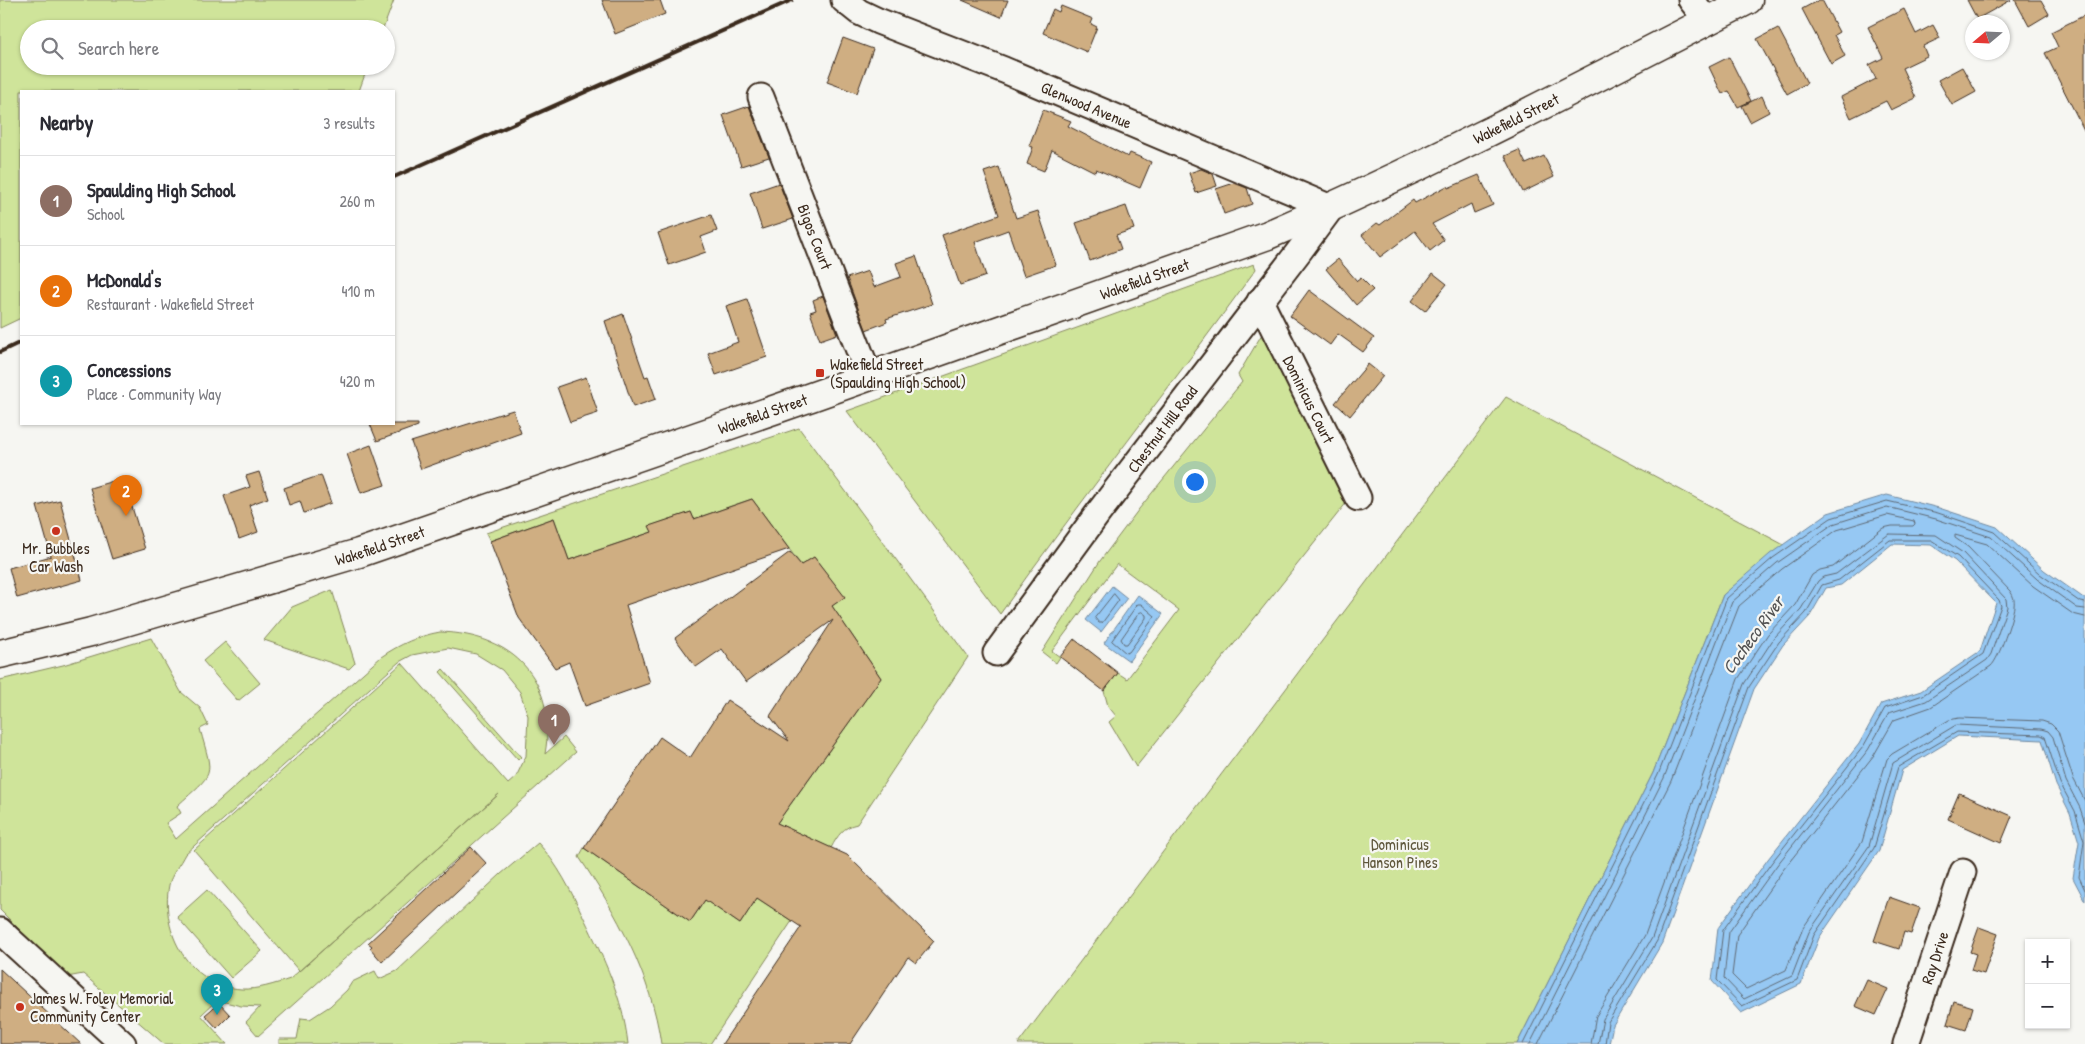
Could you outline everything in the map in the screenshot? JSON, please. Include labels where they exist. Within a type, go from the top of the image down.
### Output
[{"type":"main road","name":"Wakefield Street","points":[[0,654],[91,632],[359,553],[1268,235],[1331,208],[1497,127],[1748,0]]},
{"type":"street","name":"Glenwood Avenue","points":[[844,0],[859,12],[878,21],[1004,70],[1331,208]]},
{"type":"street","points":[[1691,0],[1708,21]]},
{"type":"street","name":"Bigos Court","points":[[761,97],[869,376]]},
{"type":"street","name":"Chestnut Hill Road","points":[[996,653],[1099,512],[1331,208]]},
{"type":"street","name":"Dominicus Court","points":[[1260,301],[1358,498]]},
{"type":"street","name":"Ray Drive","points":[[1906,1044],[1964,872]]},
{"type":"street","points":[[0,931],[123,1044]]},
{"type":"green space","points":[[0,0],[394,0],[386,20],[20,20],[20,75],[365,75],[359,90],[20,90],[20,318],[0,328]]},
{"type":"green space","points":[[1254,264],[1256,269],[1000,614],[847,411]]},
{"type":"green space","points":[[1262,334],[1351,497],[1136,767],[1109,722],[1116,716],[1108,706],[1104,691],[1118,673],[1127,679],[1179,610],[1117,564],[1052,651],[1060,657],[1056,663],[1042,652],[1100,561],[1139,509],[1242,382],[1238,375]]},
{"type":"green space","name":"Dominicus Hanson Pines","points":[[1506,397],[1784,545],[1723,595],[1653,773],[1517,1044],[1018,1044]]},
{"type":"green space","points":[[799,428],[968,657],[857,824],[841,832],[831,848],[777,823],[881,678],[832,606],[844,597],[814,557],[801,565],[752,499],[694,519],[691,512],[650,526],[652,532],[569,560],[554,518],[490,541],[486,533]]},
{"type":"green space","points":[[332,590],[355,663],[349,669],[264,640],[292,607]]},
{"type":"green space","points":[[440,632],[466,635],[489,641],[509,652],[525,666],[537,683],[544,704],[547,728],[545,754],[564,737],[576,752],[258,1036],[246,1022],[260,1007],[241,1006],[217,1000],[201,1015],[227,1044],[164,1044],[83,974],[67,977],[0,910],[0,680],[63,665],[151,638],[181,692],[200,708],[208,725],[200,729],[208,757],[208,773],[199,786],[177,806],[181,813],[166,823],[176,839],[381,657],[409,641]],"holes":[[[448,648],[476,654],[502,670],[520,692],[528,716],[526,756],[516,777],[508,784],[402,663],[194,850],[299,971],[499,794],[290,979],[260,988],[241,989],[223,985],[207,978],[193,967],[182,954],[174,938],[169,921],[167,903],[170,881],[185,854],[399,662],[412,655]]]},
{"type":"green space","points":[[225,642],[260,683],[238,701],[203,661]]},
{"type":"green space","points":[[443,669],[521,757],[518,760],[440,672]]},
{"type":"green space","points":[[538,843],[564,878],[599,949],[612,979],[622,1011],[628,1044],[279,1044],[279,1039],[297,1039],[301,1018],[310,1019],[330,1006],[347,990],[352,982],[375,971],[379,979],[397,971],[501,874]]},
{"type":"green space","points":[[584,848],[690,922],[705,900],[740,924],[757,898],[792,921],[710,1044],[661,1044],[650,994],[641,970],[619,923],[579,857]]},
{"type":"green space","points":[[207,890],[262,951],[231,978],[177,917]]},
{"type":"water","name":"Cocheco River","points":[[1887,495],[1939,508],[1997,527],[2044,570],[2085,599],[2085,901],[2073,878],[2079,842],[2070,813],[2056,785],[2042,740],[1958,736],[1902,770],[1879,851],[1819,938],[1801,984],[1741,1013],[1712,981],[1718,928],[1768,859],[1859,744],[1881,704],[1921,691],[1980,651],[1996,603],[1955,561],[1931,545],[1892,544],[1841,585],[1826,588],[1810,616],[1783,645],[1754,689],[1662,943],[1613,1025],[1609,1044],[1517,1044],[1653,773],[1723,595],[1770,554],[1828,513]]},
{"type":"water","points":[[1112,586],[1127,598],[1101,632],[1086,620]]},
{"type":"water","points":[[1138,595],[1163,614],[1129,661],[1104,643]]},
{"type":"building","points":[[602,0],[660,0],[665,14],[615,34]]},
{"type":"building","points":[[962,0],[1008,0],[1001,17]]},
{"type":"building","points":[[1822,0],[1839,32],[1834,35],[1845,56],[1831,64],[1802,9]]},
{"type":"building","points":[[1967,0],[2011,0],[1984,15],[1975,15]]},
{"type":"building","points":[[2015,0],[2041,0],[2049,14],[2029,26]]},
{"type":"building","points":[[1061,6],[1093,19],[1091,24],[1097,27],[1087,52],[1043,33],[1053,9],[1059,12]]},
{"type":"building","points":[[1904,9],[1916,34],[1933,25],[1940,38],[1923,46],[1927,56],[1902,68],[1916,98],[1891,110],[1886,101],[1851,118],[1841,97],[1876,79],[1869,65],[1883,58],[1868,27]]},
{"type":"building","points":[[2085,15],[2085,132],[2045,53],[2058,47],[2051,32]]},
{"type":"building","points":[[1778,28],[1807,83],[1787,94],[1757,39]]},
{"type":"building","points":[[843,38],[873,49],[857,93],[827,82]]},
{"type":"building","points":[[1729,57],[1751,101],[1738,107],[1729,91],[1722,94],[1709,67]]},
{"type":"building","points":[[1962,67],[1976,92],[1952,105],[1938,80]]},
{"type":"building","points":[[1762,96],[1769,112],[1750,122],[1742,106]]},
{"type":"building","points":[[749,106],[769,157],[741,166],[723,115]]},
{"type":"building","points":[[1043,110],[1071,121],[1068,126],[1128,157],[1130,153],[1151,162],[1140,188],[1096,169],[1095,172],[1052,150],[1044,171],[1027,164],[1033,147],[1029,146]]},
{"type":"building","points":[[1519,150],[1526,164],[1544,156],[1554,177],[1523,192],[1505,156]]},
{"type":"building","points":[[999,167],[1016,218],[1038,211],[1056,265],[1024,276],[1008,230],[975,242],[986,276],[960,285],[942,235],[999,215],[984,172]]},
{"type":"building","points":[[1201,169],[1213,174],[1217,186],[1196,193],[1189,173]]},
{"type":"building","points":[[1479,175],[1493,205],[1474,213],[1471,204],[1432,224],[1444,240],[1430,251],[1415,231],[1380,257],[1362,235],[1377,223],[1380,225],[1413,200],[1415,203],[1447,186],[1448,188]]},
{"type":"building","points":[[779,183],[793,219],[762,229],[750,193]]},
{"type":"building","points":[[1234,183],[1247,188],[1252,204],[1224,214],[1216,189]]},
{"type":"building","points":[[1126,206],[1134,229],[1116,235],[1121,249],[1090,261],[1076,223]]},
{"type":"building","points":[[711,215],[717,231],[701,237],[706,252],[669,265],[658,233]]},
{"type":"building","points":[[916,256],[932,304],[886,319],[887,322],[866,330],[847,278],[868,271],[874,287],[901,277],[896,263]]},
{"type":"building","points":[[1338,259],[1357,281],[1361,278],[1373,290],[1356,305],[1326,269]]},
{"type":"building","points":[[1433,273],[1447,284],[1425,311],[1412,301]]},
{"type":"building","points":[[1309,290],[1374,338],[1363,352],[1338,334],[1330,345],[1290,316]]},
{"type":"building","points":[[823,296],[837,334],[820,340],[810,312],[816,310],[813,300]]},
{"type":"building","points":[[747,299],[767,357],[716,375],[708,353],[738,342],[726,306]]},
{"type":"building","points":[[623,314],[645,377],[648,376],[656,399],[633,407],[605,321]]},
{"type":"building","points":[[1368,364],[1383,376],[1350,416],[1335,403]]},
{"type":"building","points":[[586,377],[598,413],[570,422],[557,387]]},
{"type":"building","points":[[513,410],[521,433],[421,469],[411,442]]},
{"type":"building","points":[[418,424],[418,426],[377,441],[370,425]]},
{"type":"building","points":[[371,445],[385,485],[361,493],[347,454]]},
{"type":"building","points":[[259,472],[268,498],[249,505],[258,532],[239,539],[224,496],[250,487],[246,476]]},
{"type":"building","points":[[321,475],[331,503],[304,513],[300,501],[289,505],[284,488]]},
{"type":"building","points":[[123,478],[145,549],[112,559],[90,488]]},
{"type":"building","points":[[752,499],[789,549],[626,605],[650,683],[585,706],[569,662],[555,668],[519,618],[490,541],[554,518],[569,560],[652,532],[649,526],[691,512],[694,519]]},
{"type":"building","name":"Mr. Bubbles Car Wash","points":[[60,500],[82,580],[17,598],[9,568],[51,556],[37,506]]},
{"type":"building","points":[[790,552],[801,565],[814,557],[845,597],[832,606],[881,678],[777,823],[847,855],[934,941],[916,963],[908,957],[850,1044],[722,1044],[801,927],[757,898],[740,924],[705,900],[690,922],[584,848],[660,737],[690,758],[727,700],[789,741],[770,716],[833,620],[746,682],[722,649],[696,667],[675,638]]},
{"type":"building","points":[[1074,639],[1118,673],[1104,691],[1060,657]]},
{"type":"building","points":[[1959,793],[2012,816],[2001,843],[1948,819]]},
{"type":"building","points":[[471,847],[487,864],[382,962],[368,943]]},
{"type":"building","points":[[1889,897],[1920,908],[1911,934],[1904,932],[1899,949],[1874,941]]},
{"type":"building","points":[[1979,927],[1998,934],[1984,974],[1971,970],[1976,954],[1970,952]]},
{"type":"building","name":"James W. Foley Memorial Community Center","points":[[0,969],[81,1044],[0,1044]]},
{"type":"building","points":[[1867,980],[1888,989],[1876,1015],[1855,1006]]},
{"type":"building","points":[[1954,1001],[1973,1007],[1966,1030],[1947,1024]]},
{"type":"building","points":[[219,1003],[230,1015],[217,1028],[205,1015]]},
{"type":"railway","points":[[395,177],[792,0]]},
{"type":"railway","points":[[0,352],[20,342]]},
{"type":"place","name":"Wakefield Street (Spaulding High School)","points":[[820,373]]},
{"type":"place","name":"McDonald's","points":[[126,516]]},
{"type":"place","name":"Mr. Bubbles Car Wash","points":[[56,531]]},
{"type":"place","name":"Spaulding High School","points":[[554,745]]},
{"type":"place","name":"James W. Foley Memorial Community Center","points":[[20,1007]]},
{"type":"place","name":"Concessions","points":[[217,1015]]}]
